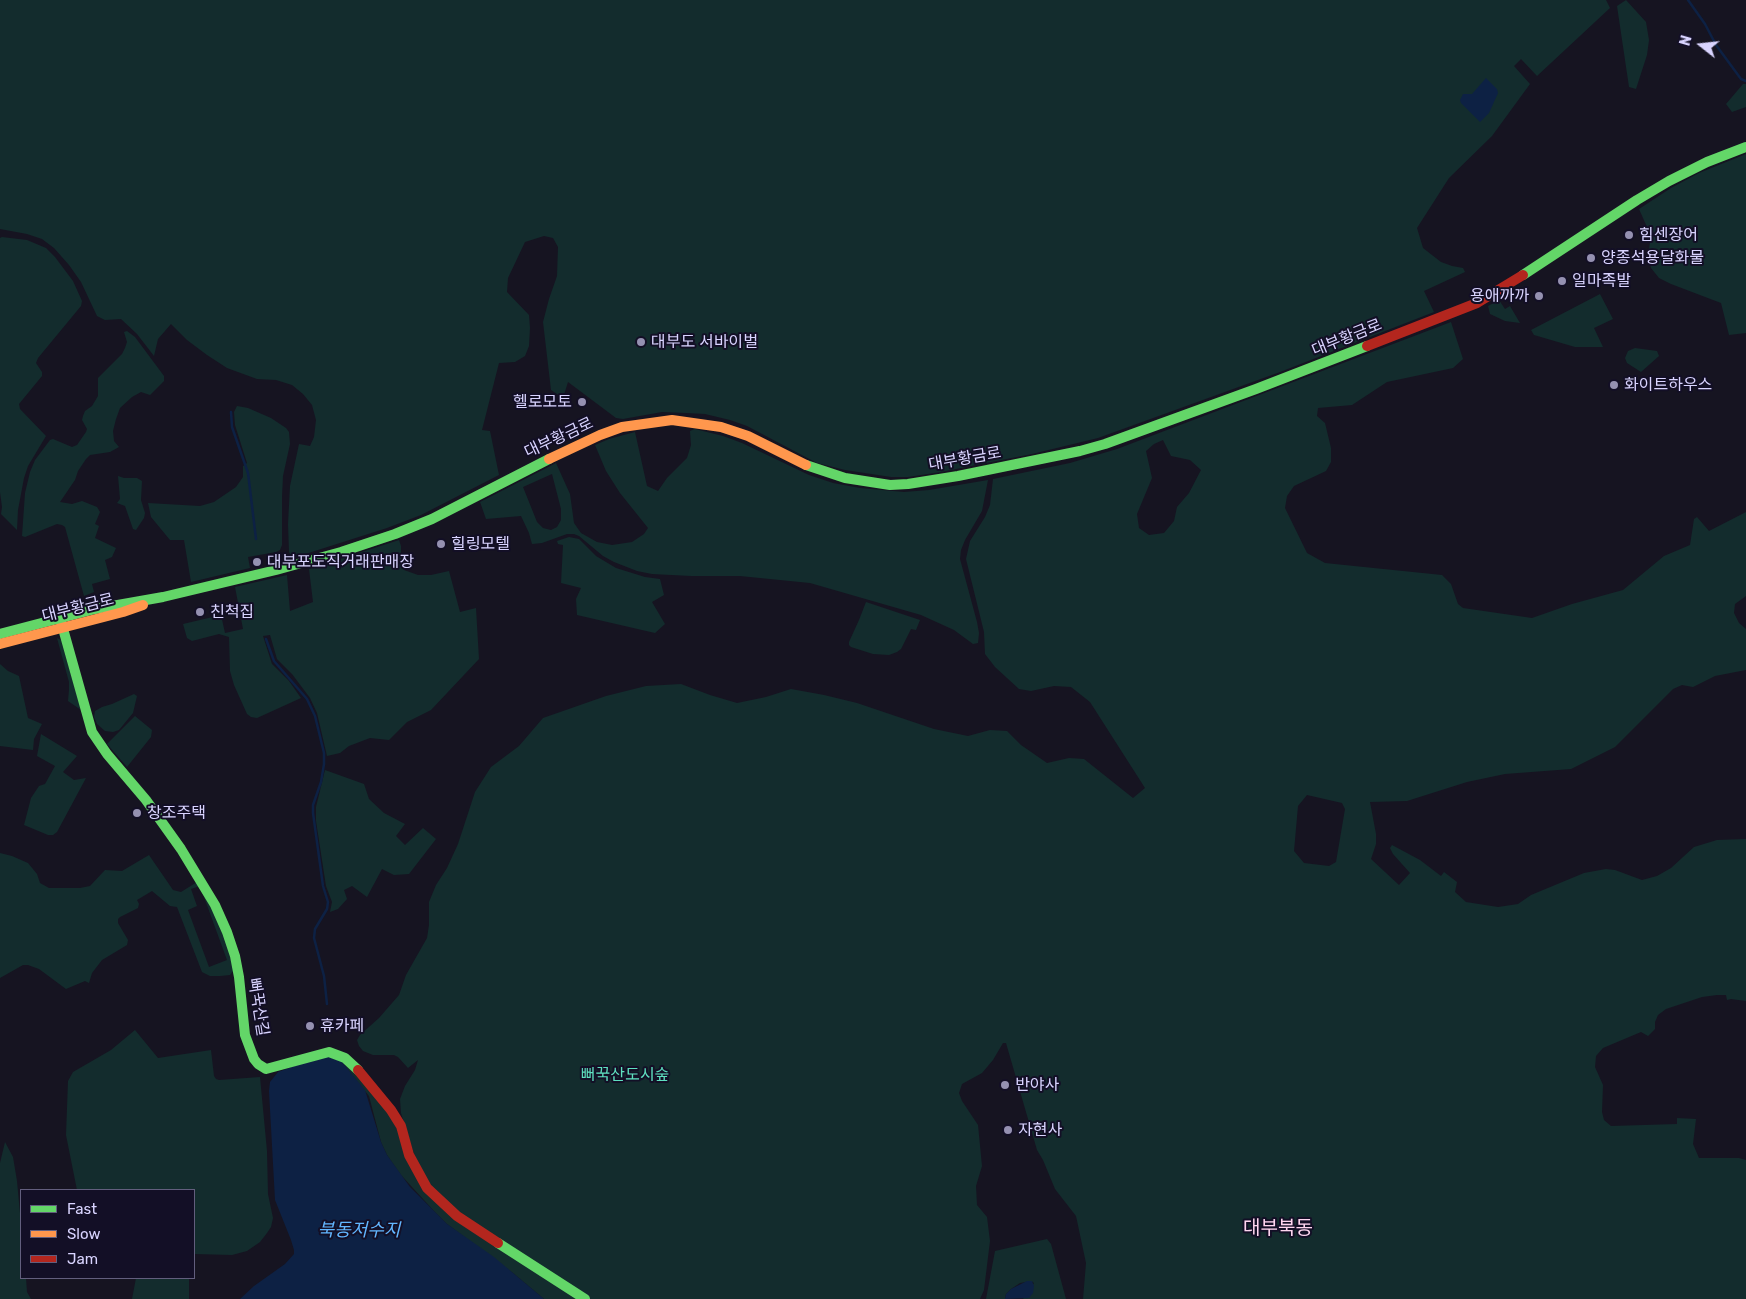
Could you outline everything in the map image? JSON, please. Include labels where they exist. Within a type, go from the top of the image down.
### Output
[{"type":"main road","name":"대부황금로","points":[[0,634],[123,612],[163,597],[311,561],[395,534],[453,509],[578,445],[622,427],[642,423],[672,420],[721,427],[748,436],[812,468],[845,478],[890,484],[908,484],[958,476],[1080,452],[1265,386],[1477,303],[1504,288],[1658,188],[1690,170],[1746,147]]},
{"type":"main road","name":"대부황금로","points":[[0,644],[61,623]]},
{"type":"main road","name":"뻐꾹산길","points":[[61,623],[92,732],[107,754],[138,789],[181,850],[215,905],[235,956],[245,1035],[258,1064],[266,1069],[319,1053],[329,1052],[345,1058],[354,1065],[391,1110],[401,1126],[416,1172],[427,1188],[457,1216],[585,1299]]},
{"type":"green space","points":[[0,0],[1606,0],[1610,8],[1537,76],[1521,59],[1514,66],[1530,84],[1492,136],[1449,178],[1417,228],[1423,248],[1441,262],[1463,268],[1465,272],[1424,291],[1434,312],[1280,372],[1098,438],[1032,454],[941,472],[908,477],[891,477],[845,470],[817,463],[747,426],[730,420],[705,414],[662,412],[623,419],[616,418],[568,382],[563,398],[551,390],[543,322],[557,276],[558,247],[553,238],[544,236],[525,242],[508,278],[507,292],[529,315],[530,328],[529,346],[525,356],[515,362],[499,363],[482,430],[490,431],[499,475],[421,515],[387,528],[292,557],[289,552],[288,524],[290,486],[299,444],[310,446],[314,437],[316,420],[312,405],[303,394],[292,385],[276,380],[257,379],[227,368],[187,340],[171,324],[158,339],[154,356],[137,334],[121,319],[105,320],[97,316],[81,282],[54,248],[42,239],[0,229]]},
{"type":"green space","points":[[1626,0],[1646,22],[1649,40],[1647,55],[1636,89],[1629,87],[1617,6]]},
{"type":"green space","points":[[1743,84],[1746,84],[1746,107],[1732,112],[1726,104]]},
{"type":"green space","points":[[1746,154],[1746,333],[1729,335],[1721,303],[1659,278],[1651,268],[1648,255],[1651,236],[1639,209],[1671,188],[1699,173]]},
{"type":"green space","points":[[0,238],[27,240],[46,248],[73,281],[82,301],[81,306],[38,358],[36,363],[42,372],[42,376],[19,404],[20,409],[46,436],[28,466],[24,478],[18,510],[17,530],[1,514]]},
{"type":"green space","points":[[1600,294],[1613,319],[1594,328],[1603,347],[1575,347],[1534,335],[1531,330]]},
{"type":"green space","points":[[1499,300],[1505,309],[1510,306],[1520,323],[1505,321],[1490,314],[1488,306]]},
{"type":"green space","name":"뻐꾹산도시숲","points":[[1451,322],[1463,359],[1453,368],[1387,382],[1352,405],[1318,408],[1317,416],[1325,423],[1331,448],[1331,462],[1326,471],[1294,486],[1287,496],[1285,508],[1307,553],[1325,563],[1442,575],[1451,584],[1458,604],[1463,608],[1532,618],[1572,604],[1623,590],[1664,556],[1690,545],[1694,519],[1697,517],[1709,531],[1746,512],[1746,596],[1735,604],[1734,613],[1739,623],[1746,629],[1746,670],[1715,676],[1693,687],[1682,685],[1673,689],[1615,747],[1571,769],[1505,774],[1467,782],[1407,801],[1370,802],[1376,834],[1376,844],[1371,859],[1399,885],[1410,873],[1393,854],[1390,848],[1392,845],[1420,860],[1441,876],[1444,872],[1457,882],[1455,892],[1466,902],[1498,907],[1518,904],[1531,895],[1584,873],[1606,869],[1615,870],[1642,880],[1657,876],[1671,868],[1694,847],[1717,840],[1746,839],[1746,1001],[1727,1000],[1726,995],[1717,995],[1702,997],[1666,1009],[1658,1015],[1655,1029],[1648,1036],[1641,1032],[1603,1048],[1596,1056],[1595,1067],[1603,1085],[1602,1112],[1604,1120],[1611,1126],[1677,1124],[1677,1118],[1696,1119],[1693,1144],[1699,1158],[1739,1158],[1746,1160],[1746,1299],[1083,1299],[1086,1263],[1076,1216],[1055,1189],[1037,1150],[1006,1043],[1003,1043],[993,1060],[982,1073],[962,1084],[959,1093],[962,1101],[978,1125],[982,1166],[976,1186],[977,1205],[987,1217],[990,1241],[984,1290],[980,1299],[589,1299],[457,1212],[429,1186],[419,1170],[401,1113],[400,1099],[418,1060],[408,1068],[394,1055],[373,1055],[363,1051],[357,1040],[399,995],[406,975],[427,938],[429,902],[458,844],[475,792],[491,767],[519,746],[543,718],[606,696],[646,686],[681,684],[737,703],[791,689],[857,703],[934,729],[968,736],[990,730],[1007,731],[1021,745],[1047,763],[1069,758],[1084,759],[1133,798],[1145,788],[1090,702],[1071,687],[1054,686],[1031,691],[1019,689],[995,667],[985,654],[984,632],[966,559],[970,541],[990,505],[993,479],[1070,463],[1117,449]],"holes":[[[1163,440],[1171,456],[1190,460],[1201,470],[1189,493],[1177,507],[1174,521],[1164,533],[1149,535],[1139,528],[1137,514],[1152,478],[1146,451],[1154,444]],[[1307,795],[1342,803],[1345,809],[1336,862],[1329,866],[1304,863],[1294,851],[1298,806]]]},
{"type":"green space","points":[[127,331],[135,337],[164,376],[164,381],[150,395],[141,392],[120,408],[113,431],[114,441],[119,447],[110,452],[90,455],[78,471],[75,480],[60,502],[72,504],[82,501],[97,507],[100,512],[95,524],[99,526],[95,538],[116,548],[112,557],[105,560],[110,579],[92,584],[94,592],[84,596],[65,527],[57,524],[25,537],[22,536],[25,493],[35,460],[50,440],[53,439],[72,447],[77,445],[86,432],[87,429],[82,420],[85,411],[92,406],[98,396],[98,378],[122,354],[127,342],[124,332]]},
{"type":"green space","points":[[1635,348],[1657,351],[1659,356],[1641,372],[1627,363],[1625,358],[1628,351]]},
{"type":"green space","points":[[237,406],[248,408],[271,418],[289,432],[290,444],[283,476],[282,545],[280,550],[276,552],[248,557],[250,568],[191,582],[184,540],[170,540],[151,517],[148,503],[200,506],[214,502],[236,487],[243,477],[243,466],[247,463],[235,425],[234,412]]},
{"type":"green space","points":[[695,429],[723,436],[809,475],[833,483],[860,488],[904,492],[929,490],[988,480],[982,511],[965,540],[960,559],[977,622],[978,643],[973,644],[954,630],[921,615],[810,583],[740,576],[652,574],[637,571],[614,562],[574,534],[567,534],[542,543],[532,544],[521,516],[486,519],[480,502],[556,463],[570,494],[574,523],[581,533],[597,542],[612,545],[632,542],[644,534],[648,528],[620,493],[606,471],[595,445],[635,432],[647,486],[658,491],[667,478],[687,458],[691,445],[690,431]],"holes":[[[552,474],[561,509],[561,520],[557,527],[551,530],[543,528],[537,522],[523,487]]]},
{"type":"green space","points":[[118,476],[137,478],[142,481],[141,500],[145,513],[136,530],[133,529],[125,506],[117,503],[120,499]]},
{"type":"green space","points":[[569,537],[579,539],[596,556],[616,568],[645,577],[660,579],[664,595],[652,602],[665,624],[655,633],[577,615],[576,599],[581,588],[561,583],[563,545],[558,544],[557,541]]},
{"type":"green space","points":[[399,540],[401,546],[401,565],[404,570],[418,575],[431,575],[449,571],[460,612],[476,608],[479,659],[431,710],[407,722],[389,740],[370,738],[349,746],[340,753],[327,756],[317,713],[310,698],[292,674],[277,659],[270,635],[263,636],[272,664],[289,681],[301,698],[257,718],[247,714],[234,685],[230,671],[229,637],[219,634],[192,641],[187,638],[183,624],[221,615],[225,633],[243,629],[235,587],[287,575],[290,611],[313,602],[309,569]]},
{"type":"green space","points":[[866,602],[920,620],[916,630],[911,629],[901,649],[897,652],[889,655],[873,654],[849,645]]},
{"type":"green space","points":[[57,638],[61,640],[81,710],[68,701],[69,682]]},
{"type":"green space","points":[[0,664],[8,671],[19,676],[28,718],[42,724],[34,739],[33,750],[0,746]]},
{"type":"green space","points":[[134,694],[137,696],[133,713],[119,730],[113,732],[105,731],[97,724],[94,717],[95,711]]},
{"type":"green space","points":[[135,716],[152,730],[151,737],[127,767],[107,744]]},
{"type":"green space","points":[[41,734],[77,756],[63,772],[74,780],[86,778],[57,832],[53,835],[48,835],[24,825],[31,798],[39,786],[45,784],[55,766],[37,756]]},
{"type":"green space","points":[[325,770],[364,784],[369,799],[384,813],[405,824],[396,836],[405,845],[423,828],[436,839],[409,874],[394,875],[382,869],[367,897],[352,886],[344,890],[347,899],[338,909],[330,912],[332,902],[326,886],[316,821],[316,807]]},
{"type":"green space","points":[[0,853],[28,863],[37,874],[40,883],[49,888],[80,888],[90,886],[105,870],[122,871],[149,855],[173,890],[181,892],[197,882],[199,886],[191,889],[197,906],[188,910],[209,967],[227,960],[202,891],[222,928],[233,967],[230,975],[210,976],[202,972],[177,907],[170,906],[152,891],[137,900],[138,908],[118,919],[118,923],[128,940],[127,945],[102,960],[92,973],[89,983],[85,981],[66,989],[39,969],[28,965],[23,965],[0,978]]},
{"type":"green space","points":[[135,1030],[158,1058],[211,1050],[216,1079],[260,1077],[267,1151],[268,1194],[273,1218],[271,1227],[260,1242],[247,1251],[232,1255],[195,1254],[195,1189],[77,1189],[66,1135],[68,1081],[73,1072],[111,1050]]},
{"type":"green space","points":[[341,1061],[345,1062],[392,1116],[424,1188],[579,1299],[544,1299],[513,1273],[447,1224],[434,1211],[401,1175],[387,1155],[381,1142],[369,1096]]},
{"type":"green space","points":[[5,1142],[13,1157],[17,1181],[20,1213],[20,1279],[26,1279],[27,1292],[31,1299],[0,1299],[0,1163]]},
{"type":"green space","points":[[1047,1239],[1051,1244],[1066,1299],[1023,1299],[1034,1283],[1031,1281],[1020,1283],[1011,1289],[1006,1294],[1005,1299],[986,1299],[995,1251]]},
{"type":"green space","points":[[136,1279],[189,1279],[189,1299],[132,1299]]},
{"type":"water","points":[[1486,78],[1497,89],[1498,93],[1489,113],[1480,122],[1460,100],[1463,94],[1472,94]]},
{"type":"water","name":"북동저수지","points":[[326,1056],[341,1061],[365,1090],[381,1142],[387,1155],[410,1187],[447,1224],[494,1257],[544,1299],[240,1299],[254,1286],[285,1264],[294,1254],[291,1240],[275,1200],[270,1082],[278,1072]]},
{"type":"water","points":[[1027,1281],[1032,1281],[1034,1286],[1033,1293],[1029,1298],[1005,1299],[1006,1294],[1011,1289]]},
{"type":"waterway","points":[[1688,0],[1705,24],[1716,45],[1741,79],[1746,81]]},
{"type":"waterway","points":[[231,412],[232,427],[248,473],[256,539]]},
{"type":"waterway","points":[[266,639],[274,661],[307,699],[315,716],[324,753],[321,782],[313,805],[313,813],[323,886],[328,902],[327,909],[315,929],[314,938],[324,976],[327,1004]]},
{"type":"traffic: fast","points":[[1523,275],[1669,181],[1707,162],[1746,147]]},
{"type":"traffic: fast","points":[[806,465],[845,478],[890,485],[958,476],[1080,451],[1105,444],[1256,389],[1367,346]]},
{"type":"traffic: fast","points":[[0,634],[95,609],[163,597],[276,570],[341,552],[432,519],[549,459]]},
{"type":"traffic: fast","points":[[60,618],[92,732],[107,754],[146,800],[181,849],[215,905],[227,932],[235,956],[239,977],[245,1035],[254,1059],[266,1069],[329,1052],[345,1058],[358,1070]]},
{"type":"traffic: fast","points":[[498,1243],[585,1299]]},
{"type":"traffic: slow","points":[[549,459],[600,435],[622,427],[672,420],[721,427],[748,436],[806,465]]},
{"type":"traffic: slow","points":[[0,644],[143,605]]},
{"type":"traffic: jam","points":[[1367,346],[1477,303],[1523,275]]},
{"type":"traffic: jam","points":[[358,1070],[391,1110],[401,1126],[409,1155],[427,1188],[457,1216],[498,1243]]},
{"type":"place","name":"힘센장어","points":[[1629,235]]},
{"type":"place","name":"양종석용달화물","points":[[1591,258]]},
{"type":"place","name":"일마족발","points":[[1562,281]]},
{"type":"place","name":"용애까까","points":[[1539,296]]},
{"type":"place","name":"대부도 서바이벌","points":[[641,342]]},
{"type":"place","name":"화이트하우스","points":[[1614,385]]},
{"type":"place","name":"헬로모토","points":[[582,402]]},
{"type":"place","name":"힐링모텔","points":[[441,544]]},
{"type":"place","name":"대부포도직거래판매장","points":[[257,562]]},
{"type":"place","name":"친척집","points":[[200,612]]},
{"type":"place","name":"창조주택","points":[[137,813]]},
{"type":"place","name":"휴카페","points":[[310,1026]]},
{"type":"place","name":"반야사","points":[[1005,1085]]},
{"type":"place","name":"자현사","points":[[1008,1130]]},
{"type":"district","name":"대부북동","points":[[1278,1229]]}]
